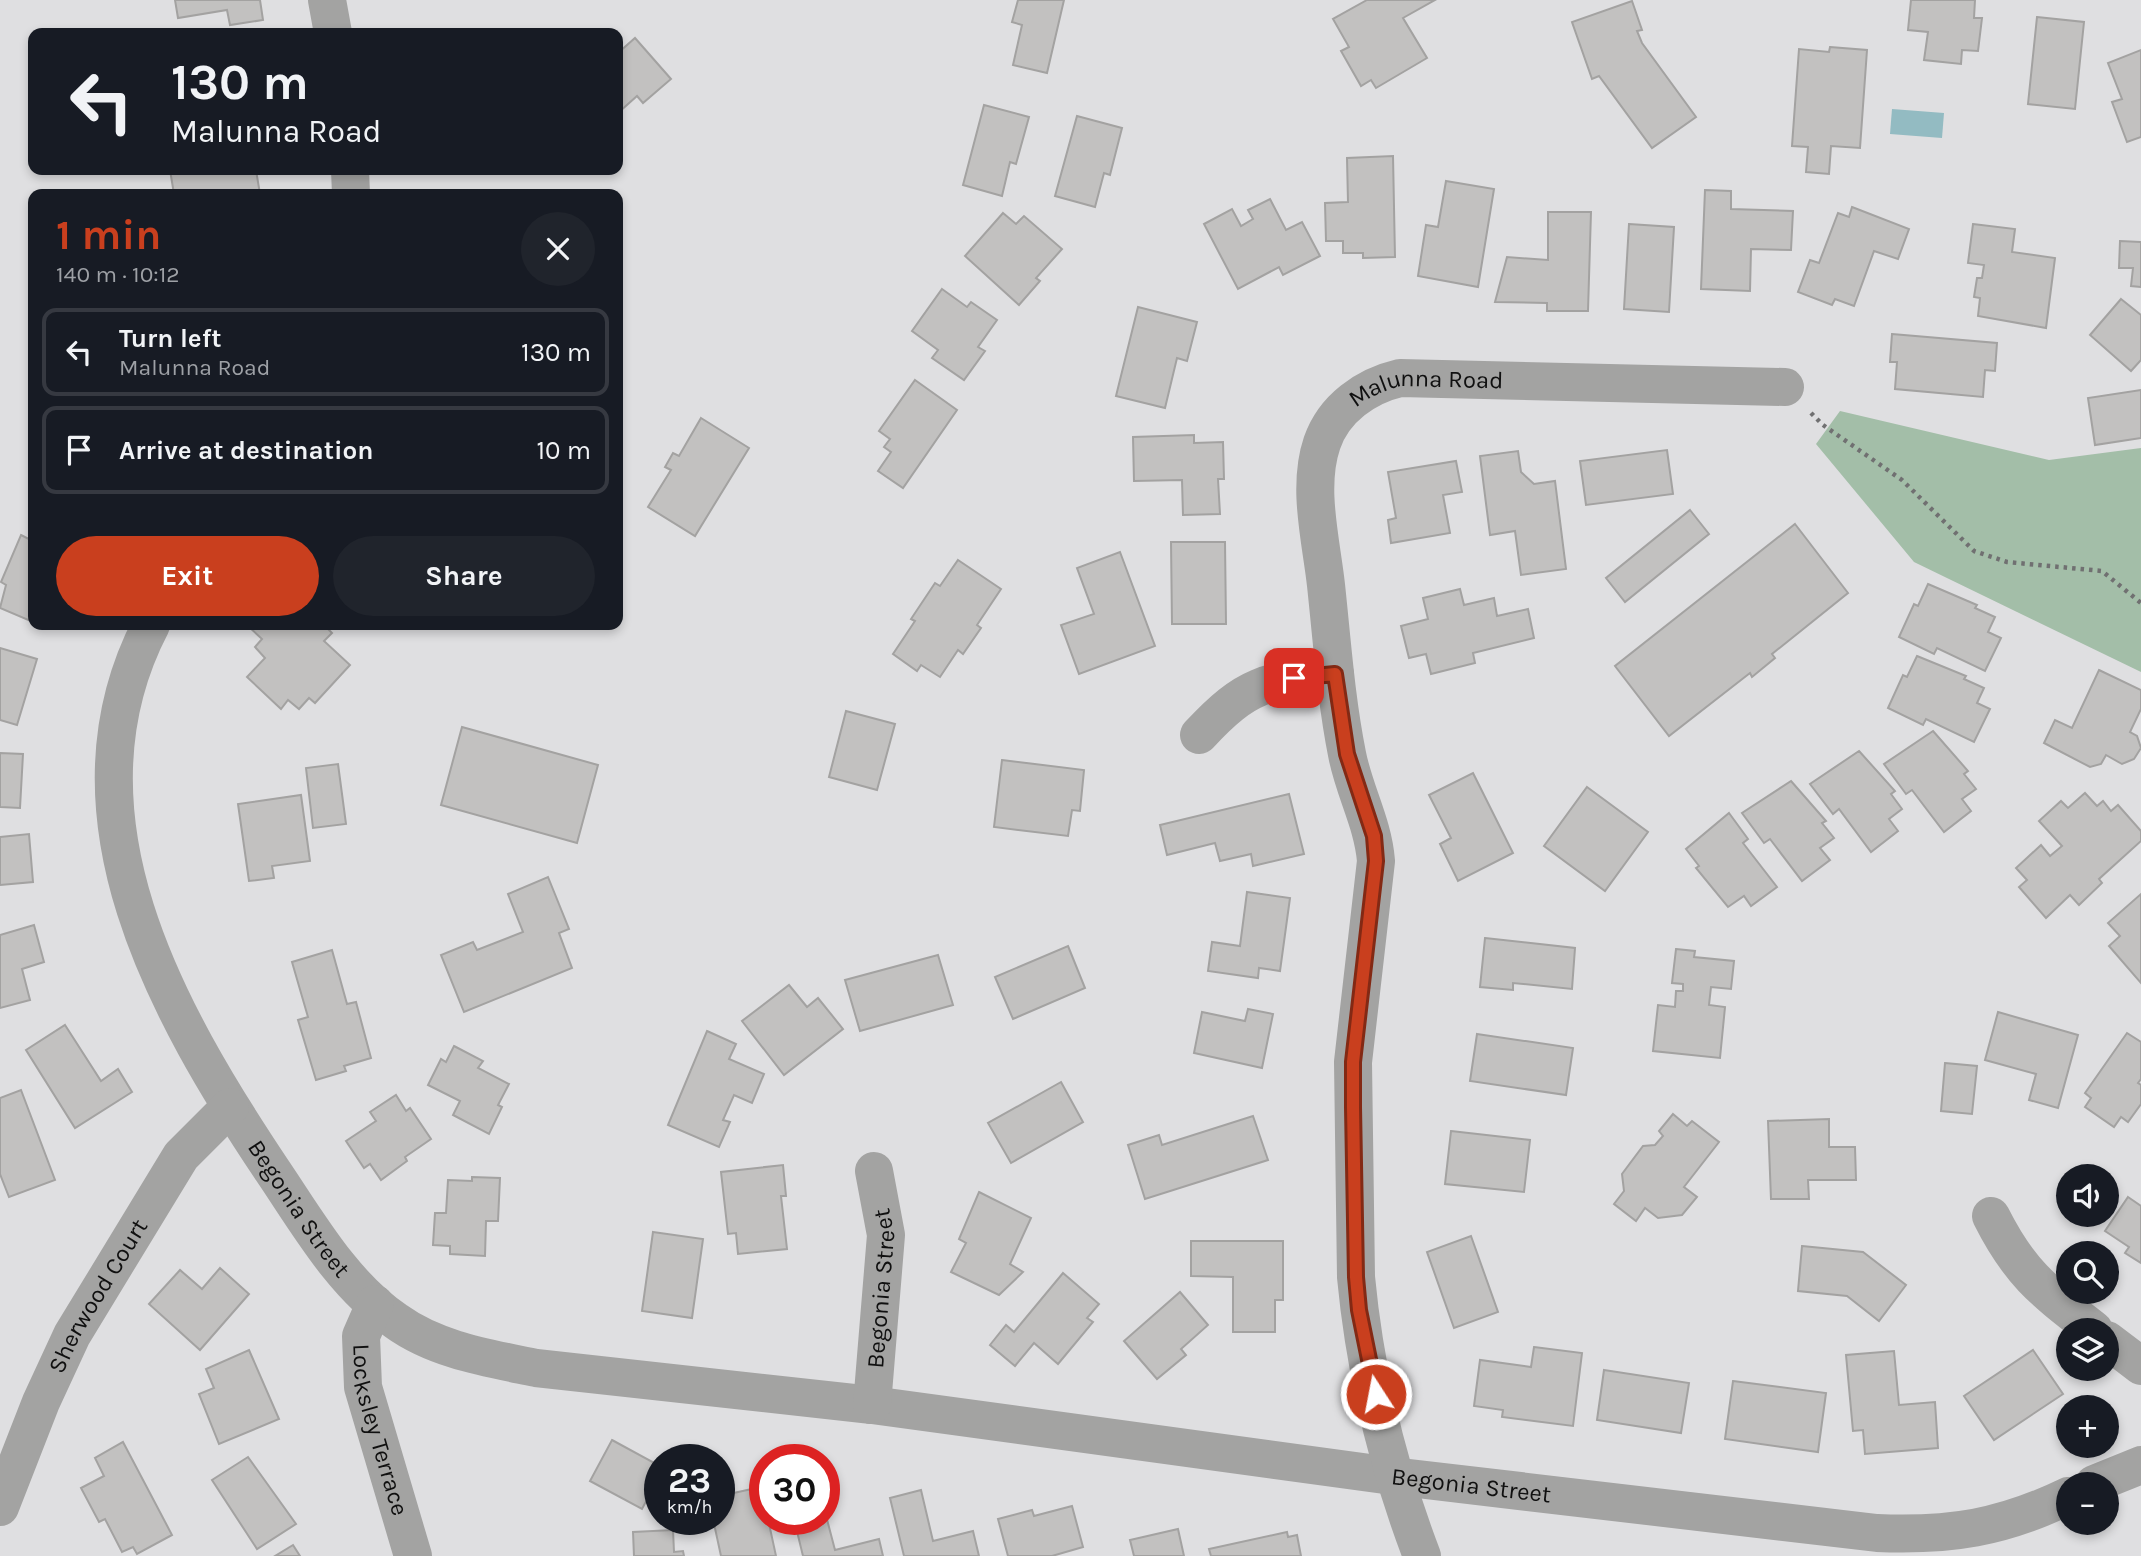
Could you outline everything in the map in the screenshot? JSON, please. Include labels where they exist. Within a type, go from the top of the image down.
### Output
[{"type":"street","points":[[327,0],[332,28]]},
{"type":"street","name":"Malunna Road","points":[[1422,1556],[1392,1476],[1359,1310],[1354,1236],[1353,1062],[1376,861],[1374,836],[1347,754],[1335,674],[1316,476],[1322,441],[1353,399],[1369,388],[1400,378],[1420,376],[1785,387]]},
{"type":"street","name":"Begonia Street","points":[[148,630],[136,654],[123,693],[115,739],[115,786],[123,869],[148,953],[230,1107],[321,1243],[343,1272],[375,1304],[418,1335],[490,1359],[536,1368],[872,1405],[1392,1476],[1877,1533],[1920,1535],[1993,1526],[2026,1516],[2056,1502]]},
{"type":"street","points":[[1199,735],[1226,706],[1253,688],[1274,681],[1335,674]]},
{"type":"street","name":"Sherwood Court","points":[[0,1507],[41,1402],[84,1314],[181,1156],[230,1107]]},
{"type":"street","name":"Begonia Street","points":[[872,1405],[886,1235],[874,1171]]},
{"type":"street","points":[[1991,1216],[2008,1251],[2037,1286],[2078,1318]]},
{"type":"street","name":"Locksley Terrace","points":[[375,1304],[361,1336],[363,1387],[413,1556]]},
{"type":"street","points":[[2119,1349],[2141,1366]]},
{"type":"street","points":[[2119,1474],[2141,1465]]},
{"type":"path","points":[[1785,387],[1823,425],[1902,480],[1974,551],[2007,562],[2102,571],[2141,603]]},
{"type":"green space","points":[[1840,411],[2049,460],[2141,448],[2141,672],[1914,562],[1816,444]]},
{"type":"water","points":[[1892,109],[1944,113],[1942,138],[1890,134]]},
{"type":"building","points":[[175,0],[260,0],[263,20],[230,25],[227,10],[178,18]]},
{"type":"building","points":[[1018,0],[1064,0],[1047,73],[1013,65],[1022,25],[1012,22]]},
{"type":"building","points":[[1367,0],[1435,0],[1403,18],[1427,58],[1376,88],[1371,80],[1361,86],[1341,51],[1349,47],[1333,19]]},
{"type":"building","points":[[1911,0],[1975,0],[1974,18],[1982,18],[1978,51],[1962,50],[1961,64],[1924,60],[1928,32],[1908,30]]},
{"type":"building","points":[[1632,1],[1642,30],[1637,31],[1642,43],[1696,117],[1652,148],[1599,76],[1592,79],[1572,22]]},
{"type":"building","points":[[2037,17],[2084,22],[2075,109],[2028,104]]},
{"type":"building","points":[[635,38],[671,79],[643,103],[637,96],[623,109],[623,49]]},
{"type":"building","points":[[1830,47],[1867,50],[1860,148],[1831,146],[1829,174],[1806,172],[1808,147],[1792,146],[1799,49],[1829,52]]},
{"type":"building","points":[[2141,50],[2141,137],[2127,142],[2112,102],[2122,99],[2108,63]]},
{"type":"building","points":[[984,105],[1029,117],[1016,164],[1010,162],[1002,196],[963,185]]},
{"type":"building","points":[[1077,116],[1122,128],[1110,175],[1104,173],[1095,207],[1055,196]]},
{"type":"building","points":[[1393,156],[1395,257],[1363,258],[1363,253],[1343,253],[1343,241],[1326,241],[1325,203],[1348,202],[1347,158]]},
{"type":"building","points":[[171,175],[257,175],[259,189],[173,189]]},
{"type":"building","points":[[1446,181],[1494,189],[1478,287],[1418,276],[1426,225],[1438,227]]},
{"type":"building","points":[[1705,190],[1731,191],[1731,209],[1793,211],[1791,250],[1751,249],[1750,291],[1701,289]]},
{"type":"building","points":[[1270,199],[1286,230],[1302,222],[1320,256],[1283,275],[1279,267],[1238,289],[1204,224],[1232,209],[1241,226],[1253,219],[1248,210]]},
{"type":"building","points":[[1852,207],[1909,229],[1898,259],[1874,251],[1854,306],[1835,299],[1832,305],[1798,292],[1810,260],[1819,263],[1838,213],[1849,217]]},
{"type":"building","points":[[1548,212],[1591,212],[1588,311],[1547,311],[1547,303],[1495,302],[1507,257],[1548,260]]},
{"type":"building","points":[[1003,213],[1016,224],[1024,216],[1062,249],[1036,278],[1040,281],[1019,305],[965,256]]},
{"type":"building","points":[[1629,224],[1674,227],[1669,312],[1624,309]]},
{"type":"building","points":[[1973,224],[2015,229],[2012,252],[2055,258],[2046,328],[1978,316],[1980,298],[1974,297],[1977,278],[1982,278],[1984,265],[1968,263]]},
{"type":"building","points":[[2120,241],[2141,242],[2141,287],[2131,286],[2133,268],[2119,268]]},
{"type":"building","points":[[942,289],[967,307],[971,302],[997,320],[978,347],[985,351],[964,380],[932,358],[938,350],[912,331]]},
{"type":"building","points":[[2121,299],[2141,315],[2141,360],[2131,371],[2090,335]]},
{"type":"building","points":[[1138,307],[1197,322],[1187,361],[1177,358],[1165,408],[1116,396]]},
{"type":"building","points":[[1892,334],[1997,343],[1995,371],[1985,370],[1983,397],[1895,389],[1897,362],[1890,362]]},
{"type":"building","points":[[915,380],[957,410],[903,488],[878,471],[891,452],[884,447],[890,439],[879,431]]},
{"type":"building","points":[[2141,390],[2141,438],[2095,445],[2088,398]]},
{"type":"building","points":[[701,418],[749,448],[695,536],[648,507],[671,470],[665,467],[673,453],[679,456]]},
{"type":"building","points":[[1194,435],[1194,443],[1223,442],[1224,479],[1218,479],[1220,514],[1183,515],[1182,480],[1134,481],[1133,437]]},
{"type":"building","points":[[1667,450],[1673,494],[1586,505],[1580,461]]},
{"type":"building","points":[[1518,451],[1521,472],[1534,484],[1555,481],[1566,569],[1521,575],[1515,531],[1490,535],[1480,456]]},
{"type":"building","points":[[1456,461],[1462,492],[1443,495],[1450,533],[1391,543],[1388,520],[1396,518],[1388,472]]},
{"type":"building","points":[[1690,510],[1709,534],[1625,602],[1606,578]]},
{"type":"building","points":[[1795,524],[1848,593],[1772,654],[1775,658],[1752,677],[1750,673],[1669,736],[1615,666]]},
{"type":"building","points":[[21,535],[28,538],[28,620],[0,608],[6,585],[1,582]]},
{"type":"building","points":[[1171,542],[1225,542],[1226,624],[1172,624]]},
{"type":"building","points":[[1120,552],[1155,646],[1079,674],[1061,625],[1094,614],[1077,568]]},
{"type":"building","points":[[958,560],[1001,589],[977,625],[981,628],[963,654],[958,650],[940,677],[921,665],[917,671],[893,654],[915,621],[911,619],[935,583],[940,586]]},
{"type":"building","points":[[1928,584],[1977,605],[1975,608],[1995,617],[1988,632],[2001,638],[1985,671],[1937,648],[1934,654],[1899,637],[1914,604],[1918,606]]},
{"type":"building","points":[[1460,589],[1464,605],[1494,598],[1497,616],[1528,609],[1534,638],[1473,653],[1475,663],[1431,674],[1426,654],[1409,658],[1401,626],[1428,619],[1423,598]]},
{"type":"building","points":[[252,630],[329,630],[332,633],[324,641],[350,665],[315,703],[309,698],[299,709],[288,700],[281,709],[247,677],[265,658],[255,647],[262,639]]},
{"type":"building","points":[[0,648],[37,659],[17,725],[0,720]]},
{"type":"building","points":[[1917,656],[1966,676],[1964,679],[1984,688],[1977,703],[1990,709],[1974,742],[1926,719],[1923,725],[1888,708],[1903,675],[1907,677]]},
{"type":"building","points":[[2099,670],[2141,690],[2141,709],[2130,732],[2137,736],[2141,748],[2134,759],[2122,764],[2106,755],[2101,764],[2090,767],[2044,743],[2055,720],[2072,728]]},
{"type":"building","points":[[846,711],[895,724],[877,790],[829,777]]},
{"type":"building","points":[[462,727],[598,765],[577,843],[441,805]]},
{"type":"building","points":[[1933,731],[1968,771],[1964,774],[1976,789],[1962,799],[1971,811],[1944,832],[1912,790],[1906,794],[1884,764]]},
{"type":"building","points":[[1859,751],[1895,791],[1891,794],[1902,809],[1889,819],[1898,831],[1871,852],[1839,809],[1833,814],[1810,784]]},
{"type":"building","points":[[0,753],[23,754],[20,808],[0,807]]},
{"type":"building","points":[[1002,760],[1084,770],[1080,811],[1072,810],[1068,836],[994,827]]},
{"type":"building","points":[[338,764],[346,824],[313,828],[306,768]]},
{"type":"building","points":[[1473,773],[1513,853],[1458,881],[1440,844],[1451,838],[1429,795]]},
{"type":"building","points":[[1791,781],[1826,821],[1822,823],[1834,838],[1820,848],[1830,860],[1802,881],[1770,839],[1764,843],[1742,813]]},
{"type":"building","points":[[1587,787],[1648,832],[1605,891],[1544,846]]},
{"type":"building","points":[[2085,793],[2097,806],[2103,801],[2111,811],[2118,805],[2141,831],[2141,841],[2099,879],[2102,883],[2079,905],[2070,895],[2046,918],[2019,887],[2027,880],[2016,868],[2041,845],[2050,856],[2062,846],[2039,821],[2061,801],[2068,808]]},
{"type":"building","points":[[1289,794],[1304,854],[1253,866],[1251,854],[1220,861],[1215,843],[1167,855],[1160,825]]},
{"type":"building","points":[[301,795],[310,861],[272,866],[274,878],[249,881],[238,804]]},
{"type":"building","points":[[1729,813],[1748,839],[1743,843],[1777,887],[1751,906],[1744,896],[1728,907],[1696,868],[1699,866],[1686,849]]},
{"type":"building","points":[[29,834],[33,882],[0,885],[0,837]]},
{"type":"building","points":[[548,877],[569,929],[559,933],[572,968],[464,1012],[441,955],[473,942],[477,950],[523,932],[508,894]]},
{"type":"building","points":[[1247,892],[1290,898],[1280,971],[1259,968],[1258,978],[1208,971],[1212,942],[1240,946]]},
{"type":"building","points":[[2141,894],[2141,983],[2109,946],[2120,936],[2108,923]]},
{"type":"building","points":[[34,925],[44,962],[22,969],[30,1000],[0,1008],[0,935]]},
{"type":"building","points":[[1485,938],[1575,948],[1572,989],[1513,983],[1513,990],[1480,987]]},
{"type":"building","points":[[1068,946],[1085,988],[1013,1019],[995,977]]},
{"type":"building","points":[[1676,949],[1695,951],[1694,957],[1734,961],[1731,989],[1711,987],[1709,1005],[1725,1007],[1720,1058],[1653,1051],[1658,1005],[1675,1007],[1676,991],[1683,991],[1683,984],[1672,983]]},
{"type":"building","points":[[332,950],[347,1004],[356,1002],[371,1058],[344,1066],[346,1071],[316,1080],[298,1020],[308,1017],[292,962]]},
{"type":"building","points":[[938,955],[953,1005],[860,1031],[845,980]]},
{"type":"building","points":[[789,985],[807,1007],[818,998],[843,1029],[784,1075],[742,1021]]},
{"type":"building","points":[[1248,1009],[1273,1014],[1262,1068],[1194,1053],[1202,1012],[1245,1021]]},
{"type":"building","points":[[1998,1012],[2078,1035],[2058,1108],[2029,1100],[2036,1074],[1985,1060]]},
{"type":"building","points":[[65,1025],[101,1081],[118,1069],[132,1092],[75,1128],[26,1050]]},
{"type":"building","points":[[707,1031],[736,1044],[729,1059],[764,1074],[752,1103],[734,1095],[723,1120],[730,1122],[719,1147],[668,1125]]},
{"type":"building","points":[[2127,1033],[2141,1042],[2141,1079],[2138,1083],[2141,1085],[2141,1104],[2128,1122],[2121,1117],[2114,1127],[2085,1107],[2091,1098],[2085,1093]]},
{"type":"building","points":[[1477,1034],[1573,1048],[1566,1095],[1470,1081]]},
{"type":"building","points":[[454,1046],[483,1061],[478,1068],[509,1084],[498,1105],[502,1107],[489,1134],[453,1115],[460,1101],[428,1085],[441,1059],[446,1062]]},
{"type":"building","points":[[1945,1063],[1977,1066],[1972,1114],[1941,1111]]},
{"type":"building","points":[[1061,1082],[1083,1122],[1011,1163],[988,1123]]},
{"type":"building","points":[[21,1090],[55,1180],[9,1197],[0,1174],[0,1098]]},
{"type":"building","points":[[396,1095],[406,1111],[410,1108],[431,1139],[405,1157],[407,1161],[381,1180],[370,1164],[364,1168],[346,1141],[376,1121],[370,1112]]},
{"type":"building","points":[[1673,1114],[1687,1126],[1692,1121],[1719,1142],[1684,1187],[1697,1197],[1682,1215],[1658,1218],[1645,1208],[1636,1221],[1614,1204],[1624,1191],[1622,1174],[1643,1146],[1655,1145],[1663,1136],[1659,1131]]},
{"type":"building","points":[[1253,1116],[1268,1160],[1145,1199],[1128,1145],[1159,1135],[1162,1145]]},
{"type":"building","points":[[1829,1119],[1829,1147],[1855,1147],[1856,1180],[1808,1180],[1809,1199],[1771,1199],[1768,1121]]},
{"type":"building","points":[[1451,1131],[1530,1140],[1524,1192],[1445,1184]]},
{"type":"building","points":[[783,1165],[786,1196],[781,1196],[787,1249],[738,1254],[736,1233],[728,1234],[721,1172]]},
{"type":"building","points":[[472,1177],[500,1178],[498,1221],[486,1221],[485,1256],[450,1254],[450,1246],[433,1245],[435,1213],[446,1213],[448,1180],[472,1181]]},
{"type":"building","points":[[979,1192],[1031,1218],[1010,1264],[1023,1272],[999,1295],[951,1272],[966,1243],[959,1239]]},
{"type":"building","points":[[2128,1197],[2141,1206],[2141,1263],[2125,1253],[2129,1247],[2105,1231],[2108,1227],[2119,1227],[2119,1210]]},
{"type":"building","points":[[653,1232],[703,1239],[692,1318],[642,1311]]},
{"type":"building","points":[[1471,1236],[1498,1312],[1454,1328],[1427,1252]]},
{"type":"building","points":[[1191,1241],[1283,1241],[1283,1300],[1275,1300],[1275,1332],[1233,1332],[1233,1277],[1191,1276]]},
{"type":"building","points":[[1802,1246],[1863,1252],[1906,1285],[1879,1321],[1847,1296],[1798,1291]]},
{"type":"building","points":[[220,1268],[249,1294],[200,1350],[149,1304],[180,1270],[202,1289]]},
{"type":"building","points":[[1063,1273],[1099,1304],[1087,1318],[1093,1322],[1058,1364],[1034,1343],[1015,1366],[990,1345],[1006,1325],[1014,1332]]},
{"type":"building","points":[[1180,1292],[1208,1325],[1181,1349],[1186,1355],[1157,1379],[1124,1341]]},
{"type":"building","points":[[1534,1347],[1582,1353],[1573,1426],[1502,1417],[1503,1410],[1474,1406],[1480,1360],[1531,1367]]},
{"type":"building","points":[[249,1350],[279,1419],[219,1444],[199,1394],[214,1388],[206,1369]]},
{"type":"building","points":[[2033,1350],[2063,1394],[2056,1395],[2056,1399],[1994,1440],[1964,1396]]},
{"type":"building","points":[[1894,1351],[1899,1405],[1935,1402],[1938,1448],[1865,1454],[1863,1430],[1853,1431],[1846,1355]]},
{"type":"building","points":[[1604,1370],[1689,1383],[1681,1433],[1597,1420]]},
{"type":"building","points":[[1733,1381],[1826,1393],[1818,1452],[1725,1439]]},
{"type":"building","points":[[612,1440],[644,1457],[644,1505],[642,1509],[590,1481]]},
{"type":"building","points":[[123,1442],[172,1535],[137,1554],[133,1547],[122,1552],[105,1519],[99,1522],[81,1488],[104,1476],[95,1458]]},
{"type":"building","points":[[248,1457],[296,1524],[257,1549],[212,1480]]},
{"type":"building","points":[[749,1490],[749,1535],[771,1535],[776,1556],[721,1556],[716,1535],[735,1535],[735,1493]]},
{"type":"building","points":[[921,1490],[933,1541],[973,1531],[979,1556],[904,1556],[890,1498]]},
{"type":"building","points":[[1072,1506],[1083,1547],[1052,1556],[1008,1556],[998,1519],[1032,1510],[1034,1516]]},
{"type":"building","points":[[1178,1529],[1184,1556],[1134,1556],[1130,1540]]},
{"type":"building","points":[[644,1531],[644,1535],[673,1535],[674,1552],[683,1551],[684,1556],[634,1556],[633,1532]]},
{"type":"building","points":[[1287,1532],[1288,1537],[1297,1535],[1301,1556],[1211,1556],[1209,1549]]},
{"type":"building","points":[[798,1535],[831,1535],[835,1550],[879,1539],[883,1556],[803,1556]]},
{"type":"building","points":[[293,1545],[300,1556],[275,1556]]},
{"type":"route","points":[[1294,678],[1335,674],[1347,754],[1354,782],[1374,836],[1375,885],[1353,1062],[1353,1107],[1356,1277],[1359,1310],[1376,1394]]}]
